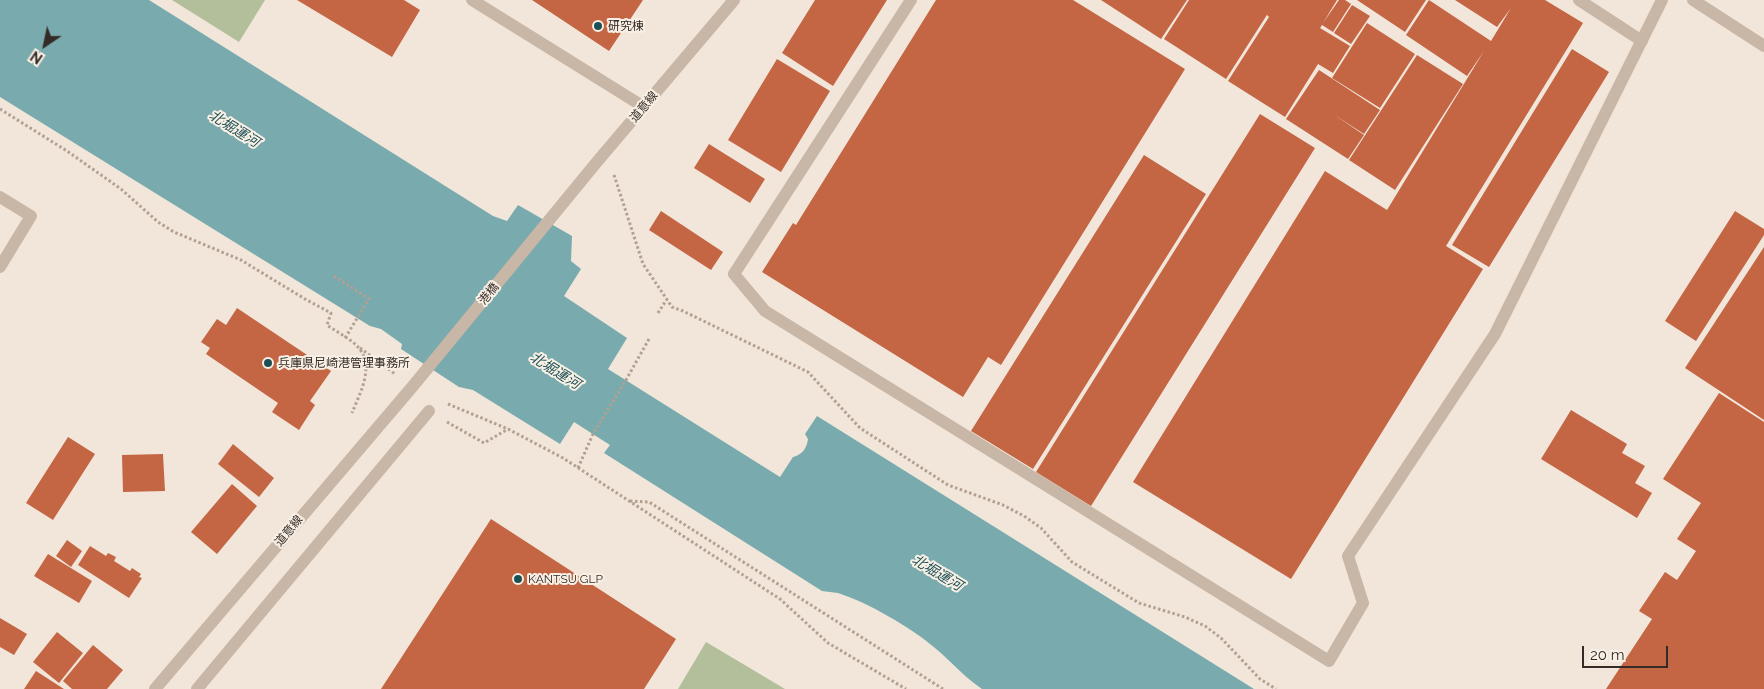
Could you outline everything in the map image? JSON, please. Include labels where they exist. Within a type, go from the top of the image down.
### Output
[{"type":"street","points":[[472,0],[644,107]]},
{"type":"street","name":"道意線","points":[[554,214],[734,0]]},
{"type":"street","points":[[911,0],[734,274],[765,311],[1329,661],[1363,602],[1348,556],[1495,334],[1662,0]]},
{"type":"street","points":[[1579,0],[1642,41]]},
{"type":"street","points":[[1693,0],[1764,46]]},
{"type":"street","points":[[0,197],[31,216],[0,267]]},
{"type":"street","name":"港橋","points":[[423,374],[554,214]]},
{"type":"street","name":"道意線","points":[[155,689],[423,374]]},
{"type":"street","points":[[197,689],[429,411]]},
{"type":"path","points":[[0,109],[67,151],[121,189],[158,222],[174,232],[241,260],[331,313],[327,325],[395,374]]},
{"type":"path","points":[[606,151],[643,264],[672,307],[808,372],[860,428],[948,485],[1003,504],[1024,516],[1041,528],[1072,562],[1139,603],[1185,617],[1205,626],[1221,638],[1260,679],[1276,689]]},
{"type":"path","points":[[334,276],[369,299],[345,338]]},
{"type":"path","points":[[658,313],[667,299]]},
{"type":"path","points":[[578,468],[593,434],[626,380],[648,339]]},
{"type":"path","points":[[352,413],[366,378],[365,359],[357,347]]},
{"type":"path","points":[[447,403],[508,429],[563,458],[780,599],[828,643],[906,689]]},
{"type":"path","points":[[429,411],[484,443],[508,429]]},
{"type":"path","points":[[630,501],[649,502],[943,689]]},
{"type":"green space","points":[[172,0],[265,0],[239,42]]},
{"type":"green space","points":[[706,642],[785,689],[678,689]]},
{"type":"water","name":"北堀運河","points":[[0,0],[149,0],[493,216],[507,221],[518,205],[572,236],[571,261],[581,269],[564,296],[627,338],[608,369],[780,477],[793,457],[799,455],[805,448],[808,439],[805,434],[817,416],[1254,689],[982,689],[914,632],[889,616],[850,597],[822,591],[604,453],[610,445],[574,422],[560,444],[473,390],[459,387],[401,349],[402,344],[381,329],[370,326],[0,97]]},
{"type":"building","points":[[297,0],[404,0],[420,10],[392,57]]},
{"type":"building","name":"研究棟","points":[[532,0],[643,0],[609,51]]},
{"type":"building","points":[[815,0],[887,0],[833,86],[782,53]]},
{"type":"building","points":[[936,0],[1073,0],[1185,69],[1001,365],[988,357],[963,397],[762,272],[793,223],[796,225]]},
{"type":"building","points":[[1101,0],[1187,0],[1161,39]]},
{"type":"building","points":[[1189,0],[1337,0],[1323,23],[1339,0],[1345,0],[1351,4],[1333,32],[1322,25],[1320,28],[1350,46],[1333,73],[1318,64],[1285,117],[1228,81],[1269,17],[1267,15],[1272,7],[1226,79],[1164,39]]},
{"type":"building","points":[[1357,0],[1426,0],[1405,32]]},
{"type":"building","points":[[1429,0],[1491,41],[1511,8],[1497,27],[1455,0],[1545,0],[1583,23],[1446,246],[1483,269],[1291,579],[1133,482],[1325,171],[1387,210],[1484,51],[1467,76],[1406,35]]},
{"type":"building","points":[[1352,5],[1370,16],[1351,44],[1334,33]]},
{"type":"building","points":[[1367,23],[1415,54],[1380,108],[1332,78]]},
{"type":"building","points":[[1572,49],[1609,72],[1489,267],[1452,245]]},
{"type":"building","points":[[1417,55],[1463,84],[1395,190],[1349,160]]},
{"type":"building","points":[[777,59],[830,91],[781,172],[728,140]]},
{"type":"building","points":[[1319,70],[1380,110],[1364,134],[1333,114],[1364,135],[1348,159],[1286,119]]},
{"type":"building","points":[[1260,114],[1315,148],[1091,506],[1036,472]]},
{"type":"building","points":[[709,144],[765,179],[750,203],[694,168]]},
{"type":"building","points":[[1144,155],[1206,194],[1033,469],[971,431]]},
{"type":"building","points":[[661,211],[723,252],[711,270],[649,230]]},
{"type":"building","points":[[1735,211],[1764,229],[1764,235],[1696,341],[1665,321]]},
{"type":"building","points":[[1764,247],[1764,420],[1685,368]]},
{"type":"building","name":"兵庫県尼崎港管理事務所","points":[[237,308],[331,371],[310,401],[315,405],[299,430],[272,412],[278,403],[206,354],[210,348],[201,342],[217,319],[226,325]]},
{"type":"building","points":[[1719,393],[1764,422],[1764,689],[1606,689],[1652,619],[1639,611],[1665,572],[1677,580],[1696,551],[1677,539],[1701,503],[1663,479]]},
{"type":"building","points":[[1571,410],[1627,444],[1622,453],[1645,466],[1635,483],[1652,493],[1637,518],[1541,459]]},
{"type":"building","points":[[68,437],[95,454],[53,520],[26,503]]},
{"type":"building","points":[[233,444],[274,478],[259,497],[218,464]]},
{"type":"building","points":[[163,454],[165,491],[123,492],[122,455]]},
{"type":"building","points":[[232,484],[257,506],[217,554],[191,532]]},
{"type":"building","name":"KANTSU GLP","points":[[491,519],[676,639],[644,689],[381,689]]},
{"type":"building","points":[[67,540],[82,551],[71,567],[56,556]]},
{"type":"building","points":[[90,546],[106,556],[108,553],[116,557],[114,561],[130,571],[132,568],[141,574],[139,577],[142,578],[129,598],[78,565]]},
{"type":"building","points":[[48,554],[92,581],[79,603],[34,576]]},
{"type":"building","points":[[0,618],[27,634],[14,655],[0,647]]},
{"type":"building","points":[[57,632],[83,653],[59,683],[33,662]]},
{"type":"building","points":[[93,645],[123,670],[107,689],[72,689],[63,681]]},
{"type":"building","points":[[36,671],[64,689],[24,689]]},
{"type":"place","name":"研究棟","points":[[598,26]]},
{"type":"place","name":"兵庫県尼崎港管理事務所","points":[[268,363]]},
{"type":"place","name":"KANTSU GLP","points":[[518,579]]}]
